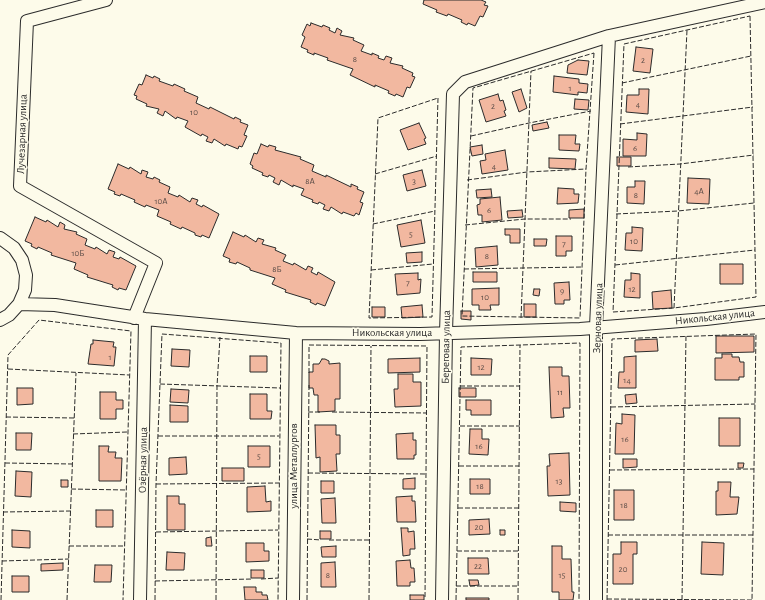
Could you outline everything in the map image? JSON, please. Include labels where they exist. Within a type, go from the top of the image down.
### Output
[{"type":"street","name":"Лучезарная улица","points":[[106,0],[27,21],[20,186],[156,263],[140,318]]},
{"type":"street","points":[[609,36],[765,2]]},
{"type":"street","name":"Береговая улица","points":[[442,600],[446,333],[453,94],[465,82],[609,36]]},
{"type":"street","name":"Зерновая улица","points":[[596,600],[596,327],[609,36]]},
{"type":"street","points":[[0,238],[14,248],[22,260],[26,275],[25,290],[19,304],[9,315],[0,320]]},
{"type":"street","name":"Никольская улица","points":[[19,304],[55,305],[140,318],[296,333],[446,333],[596,327],[706,319],[765,312]]},
{"type":"street","name":"Озёрная улица","points":[[140,318],[140,600]]},
{"type":"street","name":"улица Металлургов","points":[[293,600],[296,333]]},
{"type":"building","points":[[424,0],[481,0],[486,2],[484,5],[488,6],[483,17],[480,16],[475,26],[468,23],[467,25],[461,22],[462,20],[448,14],[447,16],[436,12],[437,10],[423,4]]},
{"type":"building","points":[[311,23],[322,27],[323,25],[330,28],[329,30],[335,33],[337,28],[342,31],[340,35],[354,38],[353,40],[364,45],[361,51],[372,55],[372,53],[379,56],[378,58],[384,60],[386,56],[392,58],[390,63],[403,66],[402,68],[413,73],[412,76],[415,77],[410,88],[407,87],[403,97],[396,94],[395,96],[388,93],[389,91],[375,85],[375,87],[350,75],[353,69],[327,60],[328,58],[307,52],[308,50],[301,47],[305,37],[302,35],[307,24],[310,26]]},
{"type":"building","points":[[636,47],[653,49],[650,73],[633,71]]},
{"type":"building","points":[[578,60],[589,61],[587,75],[567,73],[568,65]]},
{"type":"building","points":[[146,75],[153,78],[154,76],[160,79],[159,81],[173,86],[174,84],[185,89],[184,91],[198,97],[196,103],[209,109],[210,107],[234,119],[235,117],[241,120],[240,122],[248,125],[244,135],[247,136],[242,147],[239,146],[238,149],[226,144],[225,146],[214,139],[212,143],[206,141],[208,137],[202,134],[201,136],[185,127],[188,121],[177,117],[176,119],[165,111],[163,116],[157,113],[159,109],[146,106],[147,104],[136,99],[137,96],[134,95],[139,84],[142,85]]},
{"type":"building","points":[[554,76],[579,79],[579,83],[588,84],[587,93],[578,92],[578,95],[553,92]]},
{"type":"building","points":[[521,89],[527,108],[519,112],[512,92]]},
{"type":"building","points":[[639,89],[649,89],[648,114],[626,112],[627,95],[639,95]]},
{"type":"building","points":[[498,94],[500,101],[503,100],[506,116],[486,122],[479,100]]},
{"type":"building","points":[[575,99],[589,100],[588,110],[574,109]]},
{"type":"building","points":[[547,122],[549,128],[533,131],[532,125]]},
{"type":"building","points":[[419,123],[426,138],[424,139],[426,144],[408,150],[400,130]]},
{"type":"building","points":[[637,133],[647,134],[646,156],[623,156],[623,139],[637,140]]},
{"type":"building","points":[[559,135],[576,135],[575,144],[580,144],[579,151],[559,150]]},
{"type":"building","points":[[261,144],[268,147],[269,145],[276,147],[275,150],[301,157],[300,159],[314,165],[312,171],[326,177],[326,175],[351,187],[351,184],[358,187],[357,189],[364,192],[360,202],[363,203],[359,215],[356,213],[354,216],[343,212],[342,214],[331,207],[329,211],[323,209],[325,205],[319,202],[318,204],[312,202],[313,200],[301,195],[304,189],[293,185],[293,187],[281,180],[279,185],[273,182],[275,178],[269,175],[268,177],[262,175],[263,173],[252,168],[253,166],[250,164],[254,153],[257,154]]},
{"type":"building","points":[[482,145],[483,154],[472,156],[470,147]]},
{"type":"building","points":[[505,150],[508,170],[482,174],[480,161],[486,160],[485,154]]},
{"type":"building","points":[[617,157],[631,157],[631,166],[617,166]]},
{"type":"building","points":[[549,158],[576,159],[575,169],[549,168]]},
{"type":"building","points":[[118,164],[129,169],[130,167],[141,174],[142,170],[148,172],[146,177],[153,179],[154,177],[160,180],[159,182],[170,187],[168,193],[178,197],[179,195],[190,202],[192,198],[198,200],[196,204],[202,207],[203,205],[219,214],[209,238],[202,235],[201,237],[195,235],[195,233],[182,227],[181,229],[170,224],[171,222],[157,216],[159,210],[146,205],[145,207],[134,202],[135,200],[121,194],[120,196],[114,194],[115,192],[108,189]]},
{"type":"building","points":[[422,170],[426,186],[407,191],[403,175]]},
{"type":"building","points":[[688,178],[710,179],[709,204],[687,203]]},
{"type":"building","points":[[635,181],[645,181],[644,204],[627,203],[627,187],[635,187]]},
{"type":"building","points":[[558,188],[574,189],[574,194],[579,194],[578,203],[557,204]]},
{"type":"building","points":[[491,189],[492,197],[477,198],[476,190]]},
{"type":"building","points":[[500,197],[502,220],[482,222],[482,215],[478,215],[477,205],[480,204],[480,199]]},
{"type":"building","points":[[584,209],[584,218],[569,218],[569,210]]},
{"type":"building","points":[[522,210],[523,217],[508,218],[507,211]]},
{"type":"building","points":[[35,217],[46,222],[47,220],[58,227],[60,222],[65,225],[64,229],[77,232],[76,234],[87,239],[85,245],[95,249],[96,247],[107,254],[109,250],[115,252],[113,257],[119,259],[120,257],[136,266],[126,290],[119,288],[118,290],[112,287],[113,285],[87,277],[88,275],[74,269],[76,263],[51,255],[52,253],[38,247],[37,249],[31,246],[32,244],[25,241]]},
{"type":"building","points":[[421,220],[425,243],[401,247],[397,225]]},
{"type":"building","points":[[632,227],[643,228],[642,251],[625,250],[626,233],[632,233]]},
{"type":"building","points":[[505,229],[520,229],[520,243],[510,243],[510,235],[505,235]]},
{"type":"building","points":[[233,232],[244,237],[245,235],[256,242],[258,238],[264,240],[262,244],[276,248],[275,250],[286,255],[283,261],[293,265],[294,263],[306,270],[308,266],[313,268],[311,272],[317,275],[318,272],[335,282],[325,306],[317,303],[316,305],[310,302],[311,300],[285,292],[286,290],[272,284],[275,278],[250,270],[250,268],[237,262],[236,264],[229,262],[230,259],[223,256]]},
{"type":"building","points":[[556,236],[572,236],[572,251],[566,251],[566,256],[556,256]]},
{"type":"building","points":[[534,239],[547,239],[546,246],[534,246]]},
{"type":"building","points":[[497,246],[498,265],[476,267],[475,248]]},
{"type":"building","points":[[422,252],[422,262],[407,263],[406,253]]},
{"type":"building","points":[[720,264],[743,264],[743,284],[720,284]]},
{"type":"building","points":[[473,272],[497,272],[497,282],[473,282]]},
{"type":"building","points":[[418,273],[418,280],[421,279],[420,293],[397,295],[395,274]]},
{"type":"building","points":[[631,273],[640,274],[640,298],[624,297],[625,280],[631,280]]},
{"type":"building","points":[[569,282],[570,300],[564,300],[564,304],[555,304],[554,283]]},
{"type":"building","points":[[499,288],[499,305],[490,305],[491,310],[479,310],[479,305],[472,305],[472,289]]},
{"type":"building","points":[[534,289],[540,289],[539,296],[533,295]]},
{"type":"building","points":[[671,290],[672,308],[653,309],[652,292]]},
{"type":"building","points":[[524,304],[536,304],[536,317],[524,317]]},
{"type":"building","points":[[422,305],[423,317],[402,318],[401,307]]},
{"type":"building","points":[[372,307],[385,307],[385,317],[372,317]]},
{"type":"building","points":[[461,311],[471,311],[471,320],[461,319]]},
{"type":"building","points":[[716,336],[754,336],[754,352],[716,353]]},
{"type":"building","points":[[657,339],[658,351],[635,352],[635,340]]},
{"type":"building","points":[[93,340],[114,342],[113,347],[116,347],[114,366],[88,364]]},
{"type":"building","points":[[172,349],[190,350],[189,367],[171,366]]},
{"type":"building","points":[[722,354],[732,354],[732,357],[739,357],[740,362],[744,362],[744,377],[739,377],[739,380],[715,380],[715,358],[722,358]]},
{"type":"building","points":[[250,356],[267,356],[267,372],[250,372]]},
{"type":"building","points":[[636,356],[636,388],[618,388],[619,372],[624,372],[624,357]]},
{"type":"building","points":[[420,358],[420,372],[388,373],[388,359]]},
{"type":"building","points":[[471,358],[492,359],[491,375],[471,375]]},
{"type":"building","points":[[322,359],[329,361],[329,364],[340,363],[340,399],[335,399],[335,411],[318,412],[318,395],[314,395],[313,388],[309,388],[309,372],[313,372],[313,364],[319,364]]},
{"type":"building","points":[[549,367],[562,367],[562,376],[569,376],[570,408],[563,408],[564,417],[551,418]]},
{"type":"building","points":[[398,374],[413,374],[413,382],[421,382],[421,406],[395,407],[394,389],[398,389]]},
{"type":"building","points":[[17,388],[33,388],[33,404],[17,405]]},
{"type":"building","points":[[459,388],[476,388],[476,397],[459,397]]},
{"type":"building","points":[[171,389],[189,390],[188,403],[170,402]]},
{"type":"building","points":[[100,392],[116,392],[116,400],[123,400],[123,409],[116,409],[116,419],[100,419]]},
{"type":"building","points":[[250,394],[267,394],[267,411],[272,411],[271,419],[250,419]]},
{"type":"building","points":[[636,394],[637,403],[626,404],[625,395]]},
{"type":"building","points":[[466,400],[491,400],[491,415],[471,415],[471,410],[466,410]]},
{"type":"building","points":[[170,405],[188,406],[188,422],[170,422]]},
{"type":"building","points":[[622,414],[635,415],[634,454],[615,454],[616,423],[622,424]]},
{"type":"building","points":[[719,418],[740,418],[740,446],[719,446]]},
{"type":"building","points":[[315,425],[336,425],[336,435],[340,435],[340,454],[336,454],[337,471],[320,472],[320,457],[316,458]]},
{"type":"building","points":[[470,429],[482,429],[482,439],[489,439],[488,455],[469,454]]},
{"type":"building","points":[[16,433],[32,433],[31,450],[16,450]]},
{"type":"building","points":[[413,433],[413,440],[416,440],[416,455],[414,455],[414,459],[397,459],[396,434]]},
{"type":"building","points":[[99,446],[109,446],[108,452],[116,452],[115,458],[122,458],[121,481],[99,481]]},
{"type":"building","points":[[248,446],[270,446],[270,467],[248,467]]},
{"type":"building","points":[[569,453],[570,495],[548,496],[547,466],[550,466],[549,454]]},
{"type":"building","points":[[186,457],[187,474],[169,475],[169,458]]},
{"type":"building","points":[[623,459],[637,459],[637,467],[623,468]]},
{"type":"building","points":[[738,463],[744,463],[743,468],[738,468]]},
{"type":"building","points":[[222,468],[244,468],[244,481],[222,481]]},
{"type":"building","points":[[16,471],[32,472],[31,497],[15,496]]},
{"type":"building","points":[[415,478],[415,489],[403,489],[403,479]]},
{"type":"building","points":[[470,479],[490,479],[490,494],[470,494]]},
{"type":"building","points":[[61,480],[68,480],[68,487],[61,487]]},
{"type":"building","points":[[321,481],[334,481],[334,493],[321,493]]},
{"type":"building","points":[[718,482],[731,482],[730,497],[739,497],[737,514],[716,515],[716,491],[718,491]]},
{"type":"building","points":[[265,486],[266,502],[271,501],[271,511],[247,512],[247,487]]},
{"type":"building","points":[[614,490],[634,490],[634,520],[614,520]]},
{"type":"building","points":[[167,496],[179,496],[179,504],[185,504],[185,530],[167,530]]},
{"type":"building","points":[[412,496],[412,501],[415,501],[416,522],[397,522],[396,497]]},
{"type":"building","points":[[335,498],[336,523],[322,523],[321,499]]},
{"type":"building","points":[[560,502],[576,503],[576,512],[560,511]]},
{"type":"building","points":[[96,510],[113,510],[113,527],[96,527]]},
{"type":"building","points":[[489,519],[490,534],[469,535],[469,520]]},
{"type":"building","points":[[401,528],[408,528],[408,532],[414,531],[415,549],[410,549],[410,555],[403,556]]},
{"type":"building","points":[[12,530],[30,531],[30,548],[12,547]]},
{"type":"building","points":[[500,530],[505,530],[505,535],[500,535]]},
{"type":"building","points":[[320,531],[331,531],[331,539],[320,539]]},
{"type":"building","points":[[211,537],[212,546],[206,546],[206,538]]},
{"type":"building","points":[[621,542],[637,542],[637,554],[633,554],[633,584],[613,584],[613,554],[621,554]]},
{"type":"building","points":[[702,542],[724,543],[723,575],[701,574]]},
{"type":"building","points":[[246,543],[264,543],[264,551],[269,551],[269,561],[246,562]]},
{"type":"building","points":[[336,546],[336,557],[322,557],[321,547]]},
{"type":"building","points":[[552,546],[562,546],[562,559],[571,559],[572,592],[574,592],[573,600],[559,600],[559,592],[552,592]]},
{"type":"building","points":[[167,552],[185,553],[184,570],[166,570]]},
{"type":"building","points":[[468,558],[488,558],[489,574],[468,574]]},
{"type":"building","points":[[410,560],[411,568],[414,568],[415,582],[410,582],[410,586],[397,586],[396,561]]},
{"type":"building","points":[[335,562],[336,587],[321,587],[321,563]]},
{"type":"building","points":[[63,563],[63,570],[41,571],[41,564]]},
{"type":"building","points":[[95,565],[112,565],[111,582],[94,582]]},
{"type":"building","points":[[251,570],[264,570],[264,578],[251,578]]},
{"type":"building","points":[[12,576],[29,576],[29,592],[12,592]]},
{"type":"building","points":[[469,580],[478,580],[479,585],[470,586]]},
{"type":"building","points":[[244,587],[256,587],[256,592],[262,592],[262,595],[267,595],[268,600],[245,600]]},
{"type":"building","points":[[410,595],[424,595],[424,600],[410,600]]},
{"type":"building","points":[[466,598],[489,598],[489,600],[466,600]]},
{"type":"fence","points":[[750,16],[756,297],[674,308],[613,312],[624,44],[750,16]]},
{"type":"fence","points":[[674,308],[687,30]]},
{"type":"fence","points":[[594,53],[586,169],[580,318],[462,316],[473,88],[594,53]]},
{"type":"fence","points":[[622,83],[751,56]]},
{"type":"fence","points":[[521,318],[531,71]]},
{"type":"fence","points":[[438,98],[432,317],[369,318],[378,118],[438,98]]},
{"type":"fence","points":[[620,124],[753,107]]},
{"type":"fence","points":[[471,136],[591,111]]},
{"type":"fence","points":[[628,167],[680,164],[754,155]]},
{"type":"fence","points":[[375,174],[437,156]]},
{"type":"fence","points":[[467,180],[527,172],[586,169]]},
{"type":"fence","points":[[616,214],[678,211],[754,203]]},
{"type":"fence","points":[[373,224],[435,211]]},
{"type":"fence","points":[[465,225],[525,219],[571,219]]},
{"type":"fence","points":[[615,265],[755,250]]},
{"type":"fence","points":[[371,270],[433,264]]},
{"type":"fence","points":[[464,269],[582,267]]},
{"type":"fence","points":[[1,600],[8,355],[39,320],[131,331],[123,600]]},
{"type":"fence","points":[[155,600],[156,484],[162,334],[281,343],[278,600]]},
{"type":"fence","points":[[607,600],[612,339],[756,334],[752,600]]},
{"type":"fence","points":[[682,600],[686,335]]},
{"type":"fence","points":[[216,600],[217,386],[220,337]]},
{"type":"fence","points":[[456,600],[461,347],[580,343],[579,600]]},
{"type":"fence","points":[[309,373],[309,345],[427,346],[425,598]]},
{"type":"fence","points":[[518,600],[520,345]]},
{"type":"fence","points":[[369,600],[371,346]]},
{"type":"fence","points":[[8,369],[129,375]]},
{"type":"fence","points":[[67,600],[76,373]]},
{"type":"fence","points":[[160,384],[280,388]]},
{"type":"fence","points":[[307,600],[309,385]]},
{"type":"fence","points":[[460,386],[520,386]]},
{"type":"fence","points":[[611,407],[755,404]]},
{"type":"fence","points":[[308,412],[320,412]]},
{"type":"fence","points":[[332,412],[427,413]]},
{"type":"fence","points":[[6,417],[74,418]]},
{"type":"fence","points":[[460,426],[520,426]]},
{"type":"fence","points":[[73,434],[127,432]]},
{"type":"fence","points":[[158,436],[279,436]]},
{"type":"fence","points":[[5,463],[72,464]]},
{"type":"fence","points":[[459,466],[519,466]]},
{"type":"fence","points":[[610,470],[754,469]]},
{"type":"fence","points":[[308,473],[426,474]]},
{"type":"fence","points":[[156,484],[279,483]]},
{"type":"fence","points":[[71,489],[126,490]]},
{"type":"fence","points":[[458,508],[519,508]]},
{"type":"fence","points":[[3,512],[71,511]]},
{"type":"fence","points":[[156,532],[278,530]]},
{"type":"fence","points":[[608,535],[753,535]]},
{"type":"fence","points":[[307,539],[321,540]]},
{"type":"fence","points":[[329,540],[369,540]]},
{"type":"fence","points":[[69,546],[124,546]]},
{"type":"fence","points":[[457,551],[518,551]]},
{"type":"fence","points":[[2,561],[69,559]]},
{"type":"fence","points":[[261,579],[278,578]]},
{"type":"fence","points":[[155,581],[253,579]]},
{"type":"fence","points":[[456,586],[518,586]]},
{"type":"fence","points":[[607,599],[752,600]]}]
